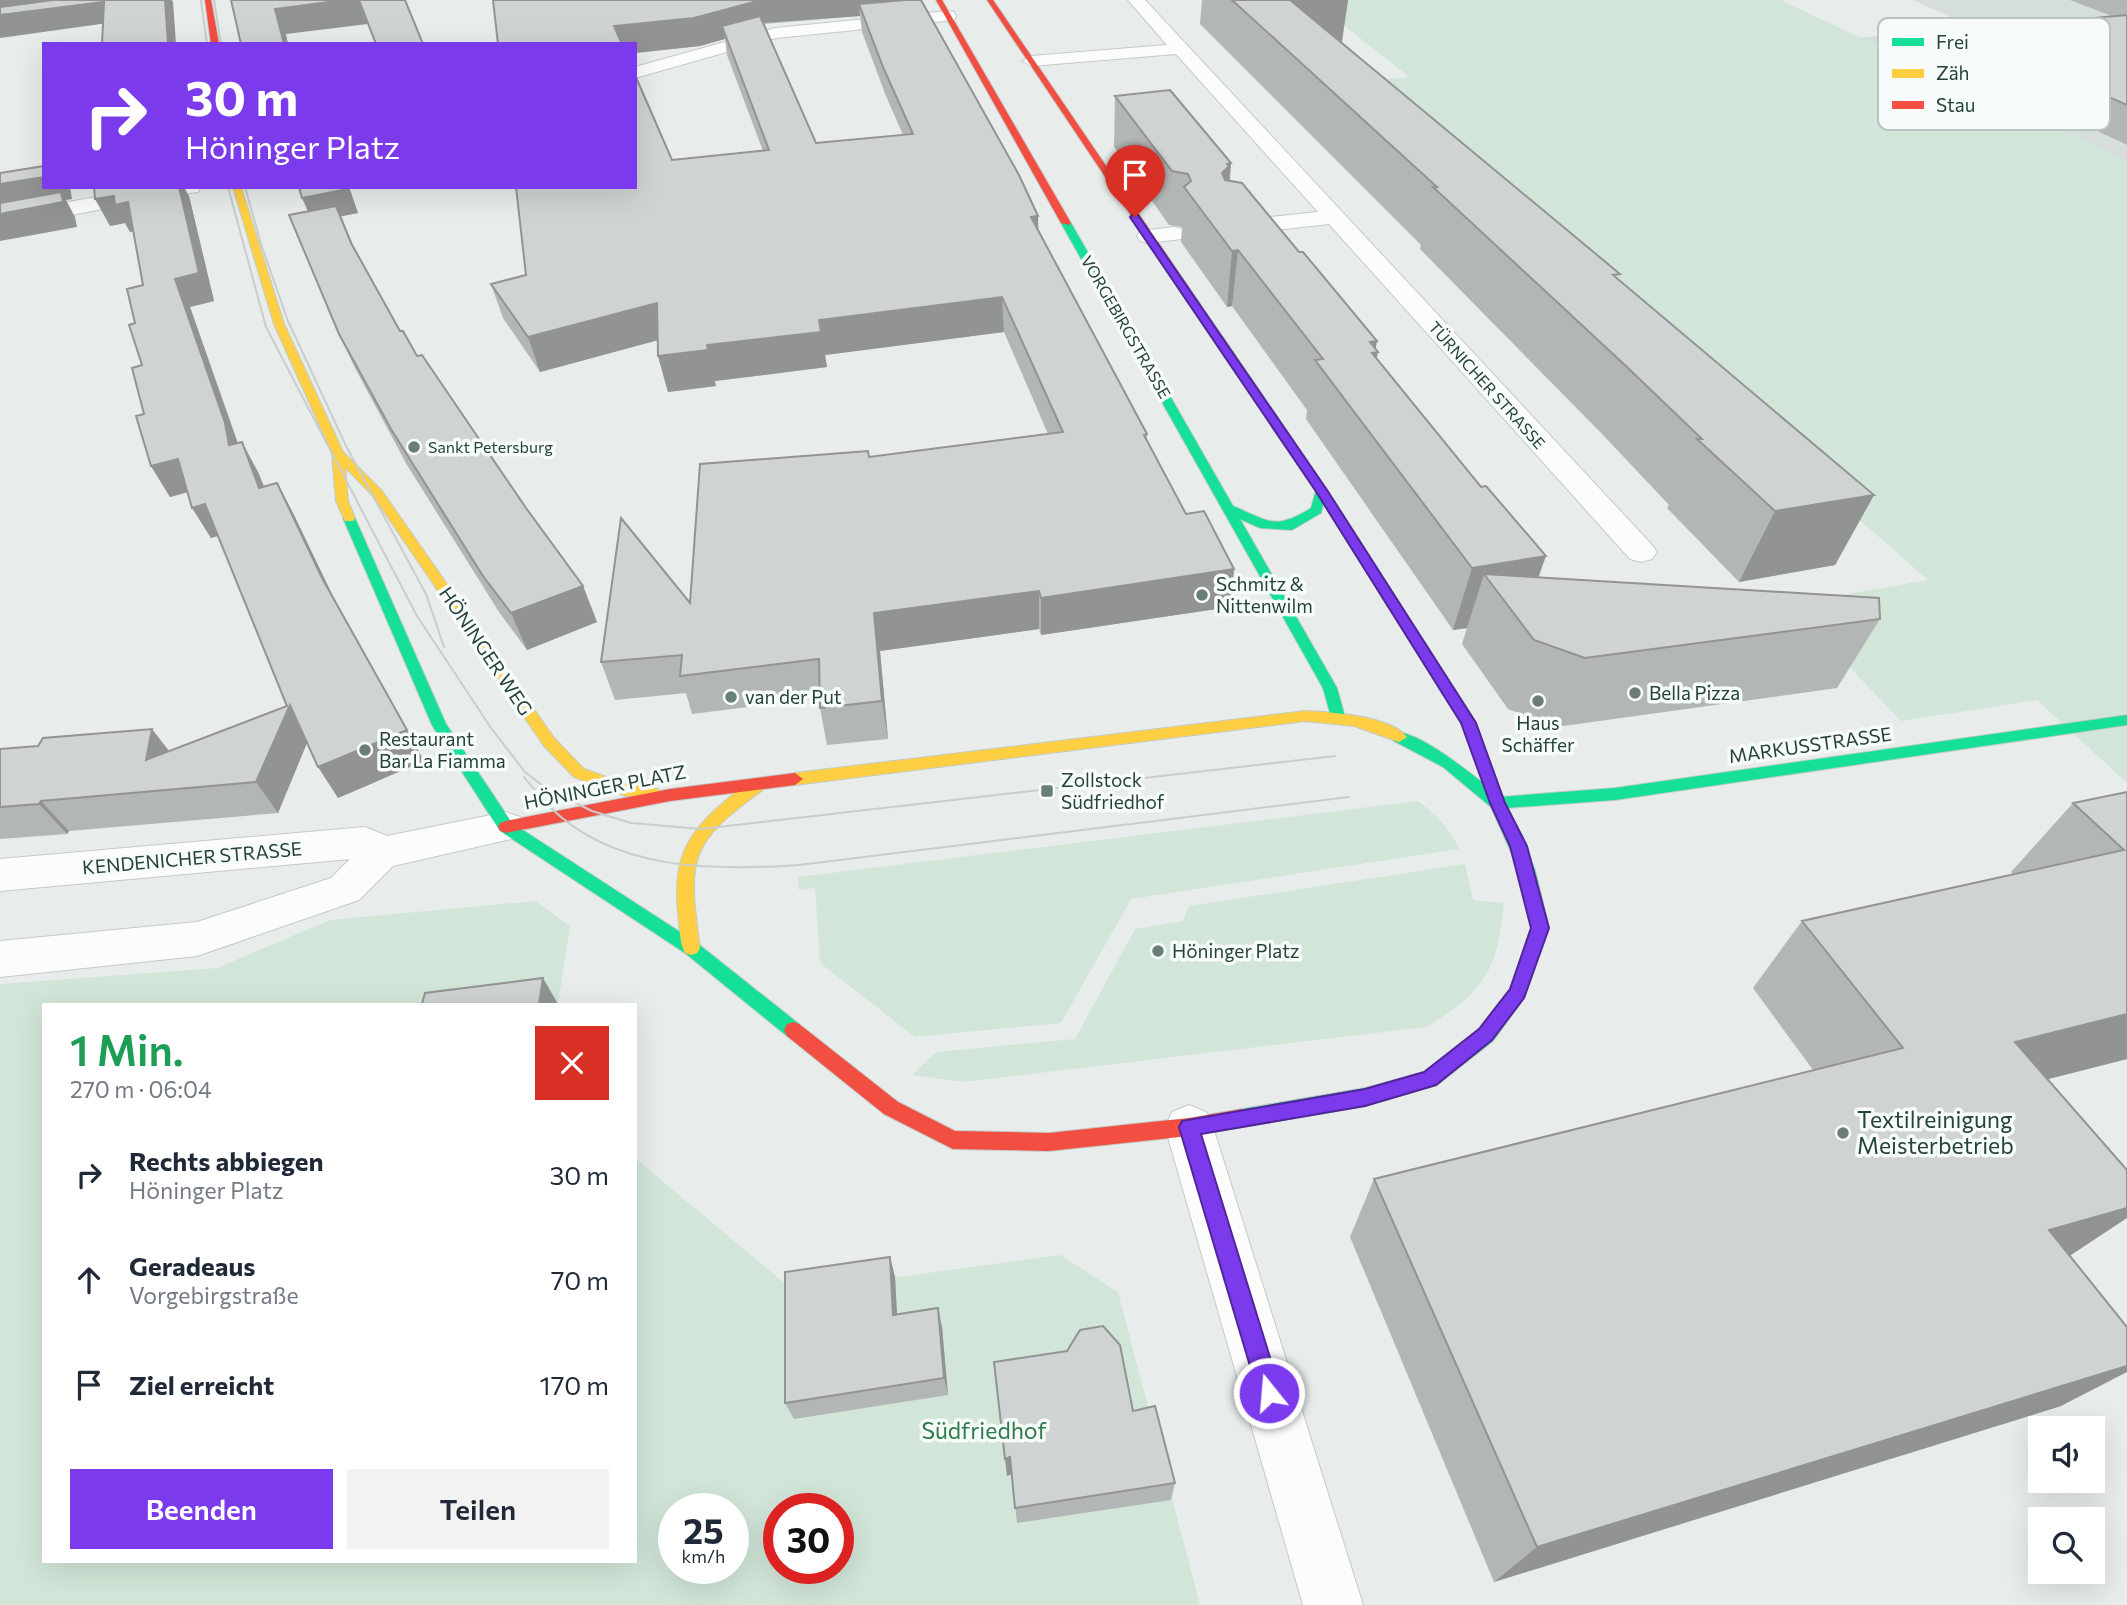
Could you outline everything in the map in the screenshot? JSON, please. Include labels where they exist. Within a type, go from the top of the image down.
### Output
[{"type":"street","points":[[208,0],[215,42]]},
{"type":"street","points":[[990,0],[1031,61],[1076,139],[1148,236],[1321,490],[1469,723],[1497,803]]},
{"type":"street","name":"TÜRNICHER STRASSE","points":[[1136,0],[1640,552]]},
{"type":"street","points":[[637,72],[775,33],[943,8]]},
{"type":"street","name":"VORGEBIRGSTRASSE","points":[[943,8],[1027,144],[1330,688],[1338,717]]},
{"type":"street","points":[[1031,61],[1179,49]]},
{"type":"street","points":[[0,221],[179,189]]},
{"type":"street","name":"HÖNINGER WEG","points":[[238,189],[279,324],[338,453],[378,494],[554,747],[579,772],[626,790],[670,795]]},
{"type":"street","points":[[1230,228],[1334,217]]},
{"type":"street","points":[[1148,236],[1174,234]]},
{"type":"street","name":"HÖNINGER WEG","points":[[338,453],[342,501],[439,725],[506,827]]},
{"type":"street","points":[[1230,509],[1260,524],[1292,526],[1317,510],[1321,490]]},
{"type":"street","name":"HÖNINGER PLATZ","points":[[1305,716],[1338,717],[1383,728],[1420,746],[1448,762],[1497,803],[1527,870],[1540,928],[1518,993],[1486,1035],[1430,1079],[1365,1097],[1189,1127],[1049,1142],[953,1140],[891,1108],[691,948],[506,827],[670,795],[763,782],[1266,720],[1305,716]]},
{"type":"street","name":"MARKUSSTRASSE","points":[[1497,803],[1615,794],[2127,720]]},
{"type":"street","name":"HÖNINGER PLATZ","points":[[691,948],[684,905],[682,867],[689,849],[709,821],[726,806],[763,782]]},
{"type":"street","name":"KENDENICHER STRASSE","points":[[0,875],[365,842],[381,853],[506,827]]},
{"type":"street","points":[[0,958],[197,939],[345,888],[381,853]]},
{"type":"street","points":[[1189,1127],[1334,1605]]},
{"type":"shaded area","points":[[1913,0],[2127,0],[2127,161],[2064,130],[2110,130],[2110,18],[1952,18]]},
{"type":"shaded area","points":[[1878,36],[1878,47],[1858,38]]},
{"type":"green space","points":[[1312,0],[1781,0],[1878,46],[1878,130],[2064,130],[2127,161],[2127,783],[2037,700],[1901,721],[1789,604],[1928,580],[1360,82],[1409,77]]},
{"type":"green space","points":[[1418,801],[1442,822],[1459,849],[1131,899],[1061,1023],[915,1037],[820,963],[815,888],[799,890],[798,877]]},
{"type":"green space","points":[[1465,864],[1473,900],[1504,903],[1497,946],[1492,963],[1475,990],[1426,1027],[963,1082],[912,1075],[936,1052],[1075,1039],[1135,929],[1183,921],[1189,906]]},
{"type":"green space","name":"Südfriedhof","points":[[535,901],[570,926],[558,1003],[42,1003],[42,1563],[637,1563],[637,1160],[794,1291],[1060,1255],[1118,1292],[1200,1605],[0,1605],[0,984],[217,968],[330,920]]},
{"type":"building","points":[[53,0],[165,0],[168,42],[102,42],[104,2],[0,15],[0,7]]},
{"type":"building","points":[[231,0],[344,0],[275,9],[283,42],[241,42]]},
{"type":"building","points":[[359,0],[405,0],[422,42],[375,42]]},
{"type":"building","points":[[493,0],[754,2],[694,18],[614,26],[621,42],[498,42]]},
{"type":"building","points":[[921,0],[1019,175],[1038,216],[1031,217],[1147,434],[1144,435],[1186,514],[1204,511],[1234,569],[1041,598],[1039,591],[874,613],[882,701],[820,708],[819,659],[680,676],[682,655],[601,662],[621,518],[690,603],[700,464],[868,451],[869,457],[1063,432],[1002,297],[819,320],[821,332],[707,345],[708,350],[658,356],[657,303],[528,337],[491,284],[526,275],[516,189],[637,189],[637,80],[672,160],[769,150],[722,26],[760,16],[816,143],[913,134],[859,4]]},
{"type":"building","points":[[1232,0],[1290,0],[1620,274],[1613,275],[1874,495],[1775,511],[1697,439],[1702,439],[1628,368],[1433,187],[1437,187]]},
{"type":"building","points":[[2127,15],[2127,105],[2110,97],[2110,18],[2094,18]]},
{"type":"building","points":[[1170,90],[1231,163],[1227,164],[1229,166],[1222,173],[1225,180],[1242,183],[1299,252],[1303,252],[1377,341],[1370,342],[1378,352],[1372,353],[1481,487],[1486,486],[1546,556],[1472,568],[1315,360],[1323,359],[1238,250],[1232,251],[1184,187],[1191,181],[1188,174],[1172,171],[1115,96]]},
{"type":"building","points":[[42,166],[42,177],[0,184],[0,173]]},
{"type":"building","points":[[94,189],[179,189],[199,273],[175,279],[225,423],[229,445],[242,442],[259,488],[277,483],[322,578],[407,730],[318,767],[290,705],[256,782],[0,807],[0,749],[38,746],[43,738],[152,729],[146,760],[287,706],[205,504],[192,508],[178,459],[151,466],[136,416],[144,414],[132,368],[142,365],[129,325],[135,323],[127,289],[143,285],[128,202],[115,205],[114,196],[95,199]]},
{"type":"building","points":[[300,189],[348,189],[302,198]]},
{"type":"building","points":[[61,192],[63,202],[0,214],[0,203]]},
{"type":"building","points":[[336,206],[351,243],[400,331],[403,331],[417,356],[422,355],[526,508],[583,586],[511,613],[483,576],[391,429],[339,334],[289,215]]},
{"type":"building","points":[[1484,574],[1879,598],[1880,619],[1585,658],[1534,640]]},
{"type":"building","points":[[2127,792],[2127,1014],[2015,1042],[2127,1170],[2127,1208],[2049,1230],[2127,1327],[2127,1366],[1537,1547],[1374,1179],[1903,1048],[1802,921],[2124,850],[2073,803]]},
{"type":"building","points":[[543,978],[539,1003],[422,1003],[425,993]]},
{"type":"building","points":[[890,1257],[893,1315],[938,1308],[944,1378],[785,1403],[785,1272]]},
{"type":"building","points":[[1103,1326],[1120,1345],[1133,1411],[1155,1406],[1175,1483],[1015,1508],[1010,1457],[1005,1459],[994,1362],[1067,1351],[1080,1330]]},
{"type":"tram line","points":[[201,0],[207,42]]},
{"type":"tram line","points":[[214,0],[221,42]]},
{"type":"tram line","points":[[229,189],[266,327],[417,616],[491,728],[525,772],[547,789],[592,811],[631,823],[701,829],[1335,756]]},
{"type":"tram line","points":[[246,189],[261,244],[288,321],[346,446],[426,594],[444,647]]},
{"type":"tram line","points":[[524,777],[549,806],[575,827],[603,843],[634,855],[666,862],[733,867],[799,865],[1349,797]]},
{"type":"traffic: fast","points":[[1066,223],[1330,688],[1338,717]]},
{"type":"traffic: fast","points":[[1230,509],[1260,524],[1292,526],[1317,510],[1321,490]]},
{"type":"traffic: fast","points":[[349,518],[439,725],[506,827],[691,948],[793,1030]]},
{"type":"traffic: fast","points":[[1497,803],[1615,794],[2127,720]]},
{"type":"traffic: fast","points":[[1242,1118],[1365,1097],[1430,1079],[1486,1035],[1518,993],[1540,928],[1527,870],[1497,803],[1448,763],[1399,737]]},
{"type":"traffic: slow","points":[[238,189],[279,324],[338,453],[342,501],[349,518]]},
{"type":"traffic: slow","points":[[1219,339],[1321,490],[1469,723],[1497,803]]},
{"type":"traffic: slow","points":[[338,453],[378,494],[549,742],[579,773],[626,790],[652,793]]},
{"type":"traffic: slow","points":[[795,779],[1305,716],[1354,721],[1399,737]]},
{"type":"traffic: slow","points":[[691,948],[685,891],[686,870],[691,852],[713,820],[759,785]]},
{"type":"traffic: jam","points":[[208,0],[215,42]]},
{"type":"traffic: jam","points":[[939,0],[1066,223]]},
{"type":"traffic: jam","points":[[990,0],[1219,339]]},
{"type":"traffic: jam","points":[[506,827],[670,795],[795,779]]},
{"type":"traffic: jam","points":[[793,1030],[891,1108],[953,1140],[1049,1142],[1189,1127],[1242,1118]]},
{"type":"place","name":"Sankt Petersburg","points":[[414,447]]},
{"type":"place","name":"Schmitz & Nittenwilm","points":[[1202,595]]},
{"type":"place","name":"Bella Pizza","points":[[1635,693]]},
{"type":"place","name":"van der Put","points":[[731,697]]},
{"type":"place","name":"Haus Schäffer","points":[[1538,701]]},
{"type":"place","name":"Restaurant Bar La Fiamma","points":[[365,750]]},
{"type":"place","name":"Zollstock Südfriedhof","points":[[1047,791]]},
{"type":"place","name":"Höninger Platz","points":[[1158,951]]},
{"type":"place","name":"Textilreinigung Meisterbetrieb","points":[[1843,1133]]},
{"type":"route","points":[[1135,217],[1321,490],[1469,723],[1497,803],[1519,846],[1540,928],[1518,993],[1486,1035],[1430,1079],[1365,1097],[1189,1127],[1269,1393]]}]
